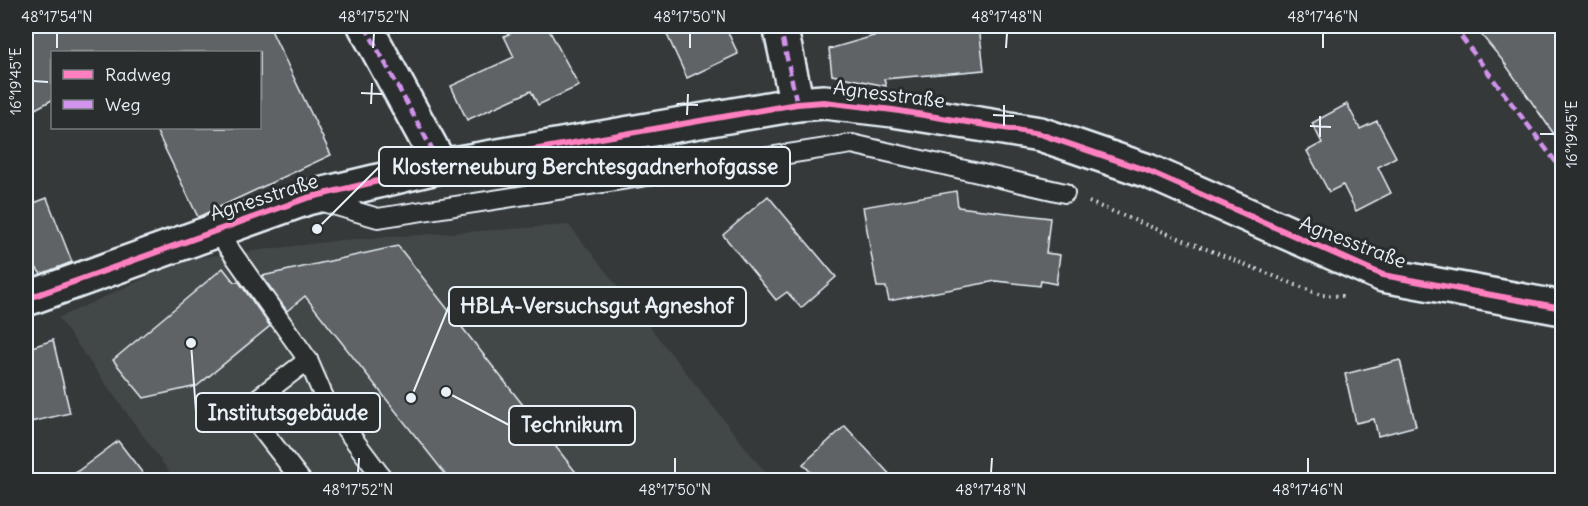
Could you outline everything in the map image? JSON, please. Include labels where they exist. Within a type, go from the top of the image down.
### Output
[{"type":"street","points":[[365,26],[441,166]]},
{"type":"street","points":[[780,26],[797,104]]},
{"type":"street","name":"Agnesstraße","points":[[26,299],[307,198],[441,166],[797,104],[824,102],[893,110],[1040,134],[1148,171],[1383,275],[1563,308]]},
{"type":"lane","points":[[307,198],[378,218],[852,144],[1065,193]]},
{"type":"lane","points":[[216,230],[308,360],[327,404],[384,480]]},
{"type":"lane","points":[[301,480],[245,408],[308,360]]},
{"type":"path","points":[[1065,193],[1320,295],[1355,296]]},
{"type":"shaded area","points":[[569,225],[769,477],[764,480],[175,480],[58,318],[187,259],[342,240]]},
{"type":"building","points":[[26,26],[269,26],[331,155],[198,217],[155,129],[261,129],[261,51],[51,51],[51,101],[26,114]]},
{"type":"building","points":[[527,26],[547,26],[579,86],[538,105],[531,91],[467,120],[451,86],[514,57],[504,36]]},
{"type":"building","points":[[663,26],[725,26],[738,54],[687,78]]},
{"type":"building","points":[[908,26],[979,26],[984,70],[884,79],[886,86],[832,75],[829,49]]},
{"type":"building","points":[[1474,26],[1563,26],[1563,147],[1503,61]]},
{"type":"building","points":[[1347,104],[1360,129],[1377,121],[1396,157],[1378,167],[1391,193],[1356,211],[1343,185],[1329,192],[1307,151],[1322,143],[1312,123]]},
{"type":"building","points":[[956,191],[958,207],[1050,218],[1046,253],[1060,255],[1056,284],[1041,281],[1040,286],[996,281],[889,301],[886,287],[877,287],[863,207]]},
{"type":"building","points":[[768,196],[836,277],[801,308],[787,292],[776,300],[723,235]]},
{"type":"building","points":[[47,198],[72,262],[41,274],[26,255],[26,206]]},
{"type":"building","points":[[398,246],[582,480],[450,480],[305,296],[287,311],[262,276]]},
{"type":"building","points":[[223,268],[234,282],[239,282],[270,326],[197,386],[144,398],[113,360]]},
{"type":"building","points":[[53,340],[70,413],[26,423],[26,349]]},
{"type":"building","points":[[1400,360],[1416,426],[1378,436],[1374,419],[1356,423],[1345,374]]},
{"type":"building","points":[[845,426],[895,480],[818,480],[803,464]]},
{"type":"building","points":[[118,441],[148,480],[66,480]]},
{"type":"marked path","points":[[365,26],[441,166]]},
{"type":"marked path","points":[[780,26],[797,104]]},
{"type":"marked path","points":[[1453,26],[1562,170]]},
{"type":"cycle path","points":[[26,299],[307,198],[441,166],[797,104],[824,102],[893,110],[1040,134],[1148,171],[1383,275],[1562,308]]},
{"type":"place","name":"Klosterneuburg Berchtesgadnerhofgasse","points":[[317,229]]},
{"type":"place","name":"Institutsgebäude","points":[[191,343]]},
{"type":"place","name":"Technikum","points":[[446,392]]},
{"type":"place","name":"HBLA-Versuchsgut Agneshof","points":[[411,398]]}]
